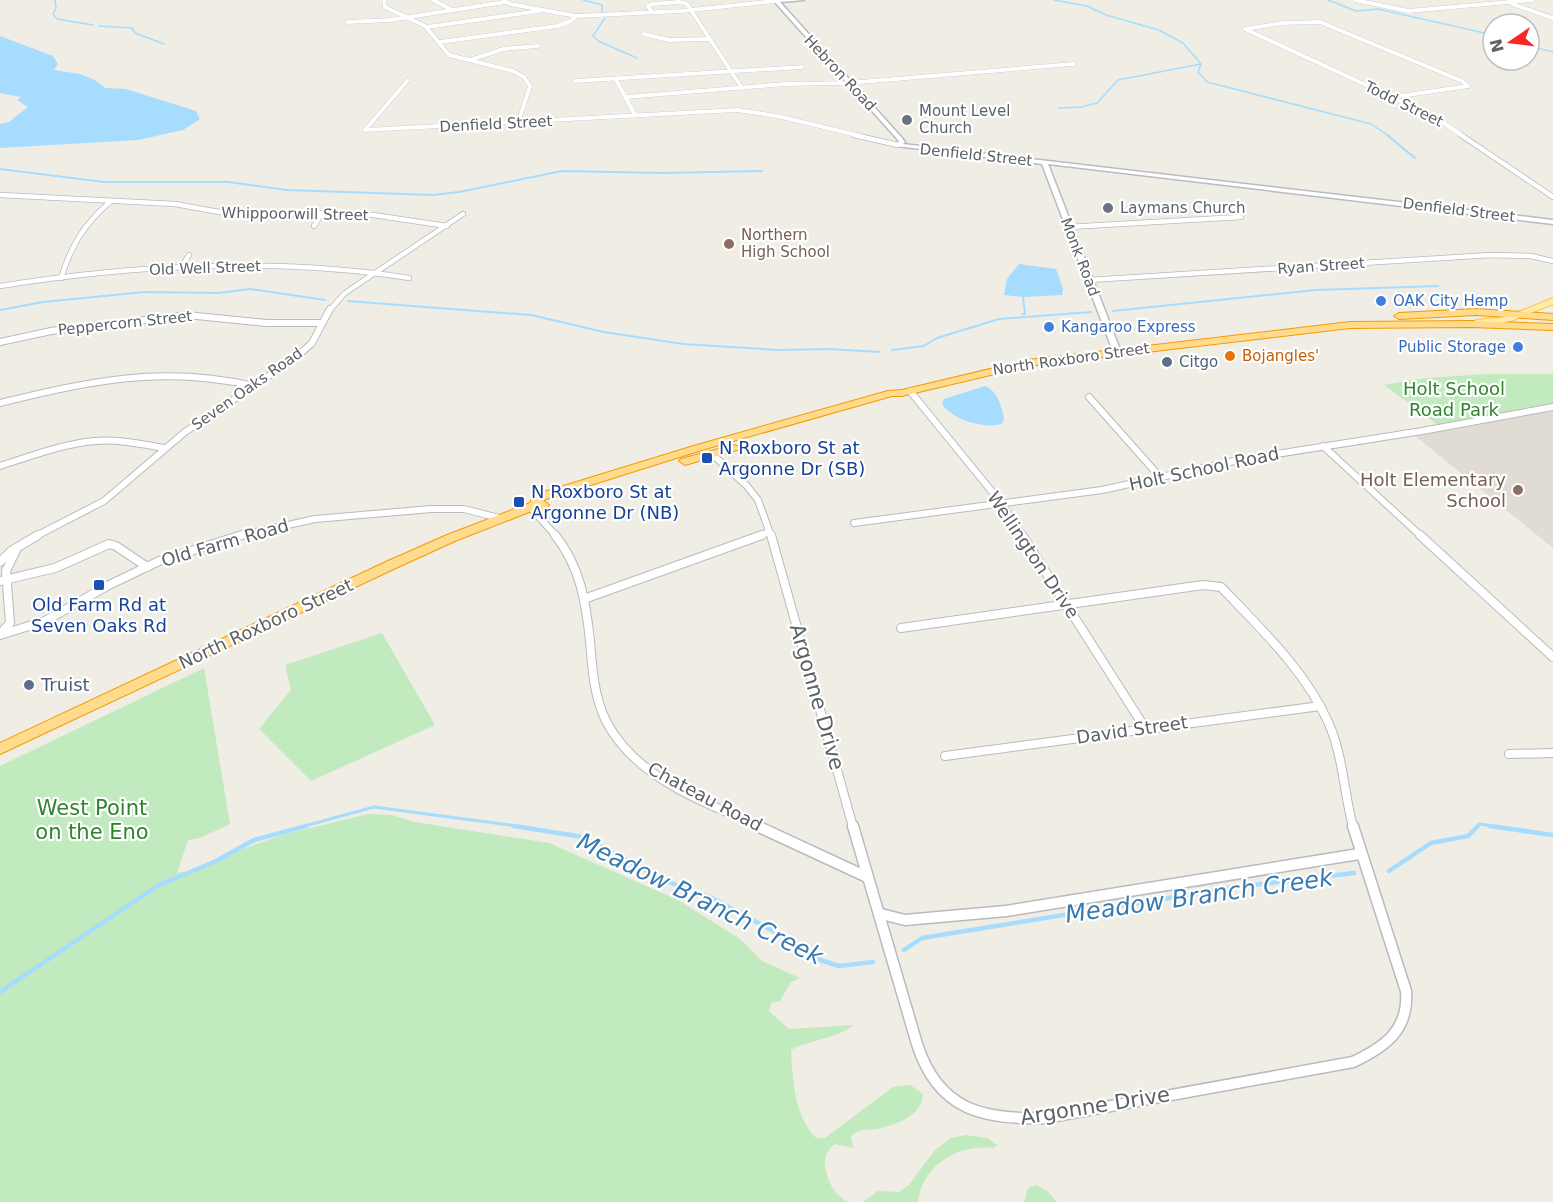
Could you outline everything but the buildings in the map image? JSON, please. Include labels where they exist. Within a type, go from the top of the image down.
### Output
[{"type":"highway","name":"North Roxboro Street","points":[[1350,325],[1356,321],[1441,313],[1521,314]]},
{"type":"highway","points":[[1521,314],[1553,317]]},
{"type":"highway","name":"North Roxboro Street","points":[[533,506],[538,498],[766,432],[769,428],[892,393],[906,392],[1013,365],[1350,325],[1472,324]]},
{"type":"highway","points":[[1472,324],[1553,327]]},
{"type":"highway","name":"North Roxboro Street","points":[[0,749],[379,570],[499,518],[643,473],[706,450],[898,398],[906,392]]},
{"type":"main road","name":"North Roxboro Street","points":[[1472,324],[1508,320],[1553,301]]},
{"type":"street","points":[[384,0],[385,7],[427,27],[449,55],[506,69],[527,79],[530,86],[518,123]]},
{"type":"street","points":[[433,0],[452,10]]},
{"type":"street","points":[[348,22],[406,17],[504,1],[576,16],[690,10],[738,2],[802,0]]},
{"type":"street","points":[[1355,0],[1407,11],[1514,0]]},
{"type":"street","points":[[1504,1],[1532,0]]},
{"type":"street","name":"Hebron Road","points":[[775,1],[900,139],[902,142],[898,145]]},
{"type":"street","points":[[1504,1],[1553,18]]},
{"type":"street","points":[[652,12],[648,6],[654,3],[681,2],[687,4],[708,39],[742,87]]},
{"type":"street","points":[[427,27],[523,15],[541,10]]},
{"type":"street","points":[[440,42],[557,26],[571,21],[576,16]]},
{"type":"street","name":"Todd Street","points":[[1393,97],[1468,86],[1462,81],[1325,24],[1310,21],[1245,29],[1435,117],[1553,196]]},
{"type":"street","points":[[644,34],[675,40],[708,39]]},
{"type":"street","points":[[469,61],[498,50],[538,46]]},
{"type":"street","points":[[626,97],[1073,64]]},
{"type":"street","points":[[575,81],[802,67]]},
{"type":"street","name":"Denfield Street","points":[[408,80],[365,130],[749,111],[934,151],[1553,222]]},
{"type":"street","points":[[616,80],[635,115]]},
{"type":"street","name":"Monk Road","points":[[1044,162],[1117,352]]},
{"type":"street","name":"Whippoorwill Street","points":[[1,195],[175,204],[241,216],[322,213],[386,216],[447,226]]},
{"type":"street","points":[[61,278],[76,237],[89,220],[110,201]]},
{"type":"street","points":[[315,226],[322,213]]},
{"type":"street","name":"Seven Oaks Road","points":[[0,562],[17,548],[51,527],[104,501],[164,448],[200,421],[299,355],[312,343],[330,309],[340,297],[463,214]]},
{"type":"street","points":[[1068,227],[1241,217]]},
{"type":"street","points":[[181,268],[189,255]]},
{"type":"street","name":"Ryan Street","points":[[1089,280],[1491,255],[1526,256],[1553,261]]},
{"type":"street","name":"Old Well Street","points":[[0,286],[61,278],[181,268],[265,266],[376,272],[410,278]]},
{"type":"street","name":"Peppercorn Street","points":[[0,342],[51,331],[187,315],[267,323],[322,323]]},
{"type":"street","points":[[0,403],[88,382],[160,374],[207,376],[254,386]]},
{"type":"street","name":"Wellington Drive","points":[[906,392],[1002,504],[1145,728]]},
{"type":"street","points":[[1089,397],[1160,477]]},
{"type":"street","name":"Holt School Road","points":[[854,523],[1092,492],[1239,460],[1553,407]]},
{"type":"street","points":[[0,466],[32,455],[94,442],[122,442],[164,448]]},
{"type":"street","points":[[1323,446],[1553,657]]},
{"type":"street","name":"Argonne Drive","points":[[706,450],[755,496],[763,508],[867,877],[881,914],[892,960],[923,1060],[941,1089],[966,1108],[987,1116],[1016,1119],[1045,1118],[1353,1062],[1381,1047],[1399,1027],[1405,1016],[1407,999],[1396,957],[1359,854],[1334,741],[1320,706],[1284,655],[1221,587],[1203,585],[1067,604]]},
{"type":"street","name":"Chateau Road","points":[[533,506],[557,534],[579,578],[584,599],[595,686],[605,718],[632,756],[654,773],[694,796],[867,877]]},
{"type":"street","name":"Old Farm Road","points":[[0,634],[45,621],[90,595],[147,567],[236,535],[315,519],[399,510],[446,508],[472,510],[499,518]]},
{"type":"street","points":[[584,599],[769,532]]},
{"type":"street","points":[[3,580],[55,568],[109,544],[116,546],[147,567]]},
{"type":"street","points":[[0,634],[10,623],[3,580],[17,548]]},
{"type":"street","points":[[901,628],[1067,604]]},
{"type":"street","name":"David Street","points":[[945,756],[1320,706]]},
{"type":"street","points":[[1509,754],[1553,753]]},
{"type":"street","points":[[881,914],[905,920],[1006,911],[1359,854]]},
{"type":"shaded area","name":"Holt Elementary School","points":[[1553,411],[1553,548],[1414,435]]},
{"type":"green space","name":"Holt School Road Park","points":[[1488,374],[1553,374],[1553,406],[1438,425],[1384,385],[1424,378]]},
{"type":"green space","points":[[382,633],[435,725],[311,781],[259,729],[291,690],[285,665]]},
{"type":"green space","name":"West Point on the Eno","points":[[204,668],[230,824],[200,838],[188,840],[177,873],[194,870],[223,856],[282,835],[368,814],[391,815],[415,822],[549,843],[678,900],[740,939],[762,961],[800,978],[791,982],[780,1001],[771,1003],[769,1011],[789,1029],[854,1025],[847,1030],[791,1050],[794,1085],[799,1108],[803,1119],[816,1138],[825,1138],[893,1087],[910,1085],[923,1094],[919,1107],[909,1117],[897,1123],[855,1133],[851,1136],[853,1148],[835,1144],[828,1151],[825,1166],[832,1186],[840,1197],[851,1202],[0,1202],[0,766]]},
{"type":"green space","points":[[966,1135],[987,1138],[997,1145],[993,1148],[967,1150],[944,1160],[926,1177],[918,1202],[863,1202],[878,1191],[899,1192],[909,1185],[935,1150],[951,1138]]},
{"type":"green space","points":[[1036,1185],[1047,1191],[1057,1202],[1024,1202],[1028,1188]]},
{"type":"water","points":[[0,36],[53,56],[58,64],[54,70],[80,74],[95,80],[105,88],[126,89],[196,111],[200,119],[183,130],[138,140],[0,148],[0,124],[9,122],[28,107],[17,100],[21,97],[0,93]]},
{"type":"water","points":[[1019,264],[1056,269],[1063,289],[1062,295],[1023,297],[1004,295],[1007,279]]},
{"type":"water","points":[[985,386],[993,391],[998,400],[1004,419],[1002,424],[986,425],[969,422],[953,415],[942,404],[944,399]]},
{"type":"waterway","points":[[55,0],[56,8],[53,14],[57,19],[93,25]]},
{"type":"waterway","points":[[583,0],[602,5],[602,13]]},
{"type":"waterway","points":[[1054,0],[1087,6],[1106,15],[1159,30],[1183,43],[1201,64]]},
{"type":"waterway","points":[[1328,0],[1356,11],[1378,9],[1481,32]]},
{"type":"waterway","points":[[605,18],[593,36],[600,42],[637,58]]},
{"type":"waterway","points":[[99,26],[132,28],[135,33],[164,44]]},
{"type":"waterway","points":[[1541,49],[1553,52]]},
{"type":"waterway","points":[[1059,108],[1081,107],[1097,103],[1118,80],[1201,64]]},
{"type":"waterway","points":[[1201,64],[1198,72],[1207,82],[1371,124],[1389,136]]},
{"type":"waterway","points":[[1387,135],[1415,158]]},
{"type":"waterway","points":[[0,169],[104,182],[228,182],[287,190],[433,195],[459,192],[562,171],[661,173],[762,171]]},
{"type":"waterway","points":[[1113,311],[1316,290],[1438,286]]},
{"type":"waterway","points":[[0,310],[43,302],[145,292],[219,293],[250,289],[325,300]]},
{"type":"waterway","points":[[1023,314],[1025,314],[1023,297],[1025,293]]},
{"type":"waterway","points":[[348,301],[531,315],[604,332],[683,344],[778,350],[829,349],[880,352]]},
{"type":"waterway","points":[[892,350],[924,346],[937,338],[999,319],[1091,312]]},
{"type":"waterway","name":"Meadow Branch Creek","points":[[301,827],[374,807],[525,827]]},
{"type":"waterway","points":[[1476,827],[1479,824],[1500,827]]},
{"type":"waterway","name":"Meadow Branch Creek","points":[[0,992],[159,885],[214,862],[254,840],[306,826]]},
{"type":"waterway","name":"Meadow Branch Creek","points":[[514,826],[583,837],[666,881],[710,897],[790,940],[811,957],[839,966],[873,962]]},
{"type":"waterway","name":"Meadow Branch Creek","points":[[1389,871],[1431,843],[1468,836],[1478,826]]},
{"type":"waterway","points":[[1490,826],[1553,835]]},
{"type":"waterway","name":"Meadow Branch Creek","points":[[904,950],[922,938],[1236,887],[1354,873]]},
{"type":"place","name":"Mount Level Church","points":[[907,120]]},
{"type":"place","name":"Laymans Church","points":[[1108,208]]},
{"type":"place","name":"Northern High School","points":[[729,244]]},
{"type":"place","name":"OAK City Hemp","points":[[1381,301]]},
{"type":"place","name":"Kangaroo Express","points":[[1049,327]]},
{"type":"place","name":"Public Storage","points":[[1518,347]]},
{"type":"place","name":"Bojangles'","points":[[1230,356]]},
{"type":"place","name":"Citgo","points":[[1167,362]]},
{"type":"place","name":"N Roxboro St at Argonne Dr (SB)","points":[[707,458]]},
{"type":"place","name":"Holt Elementary School","points":[[1518,490]]},
{"type":"place","name":"N Roxboro St at Argonne Dr (NB)","points":[[519,502]]},
{"type":"place","name":"Old Farm Rd at Seven Oaks Rd","points":[[99,585]]},
{"type":"place","name":"Truist","points":[[29,685]]}]
